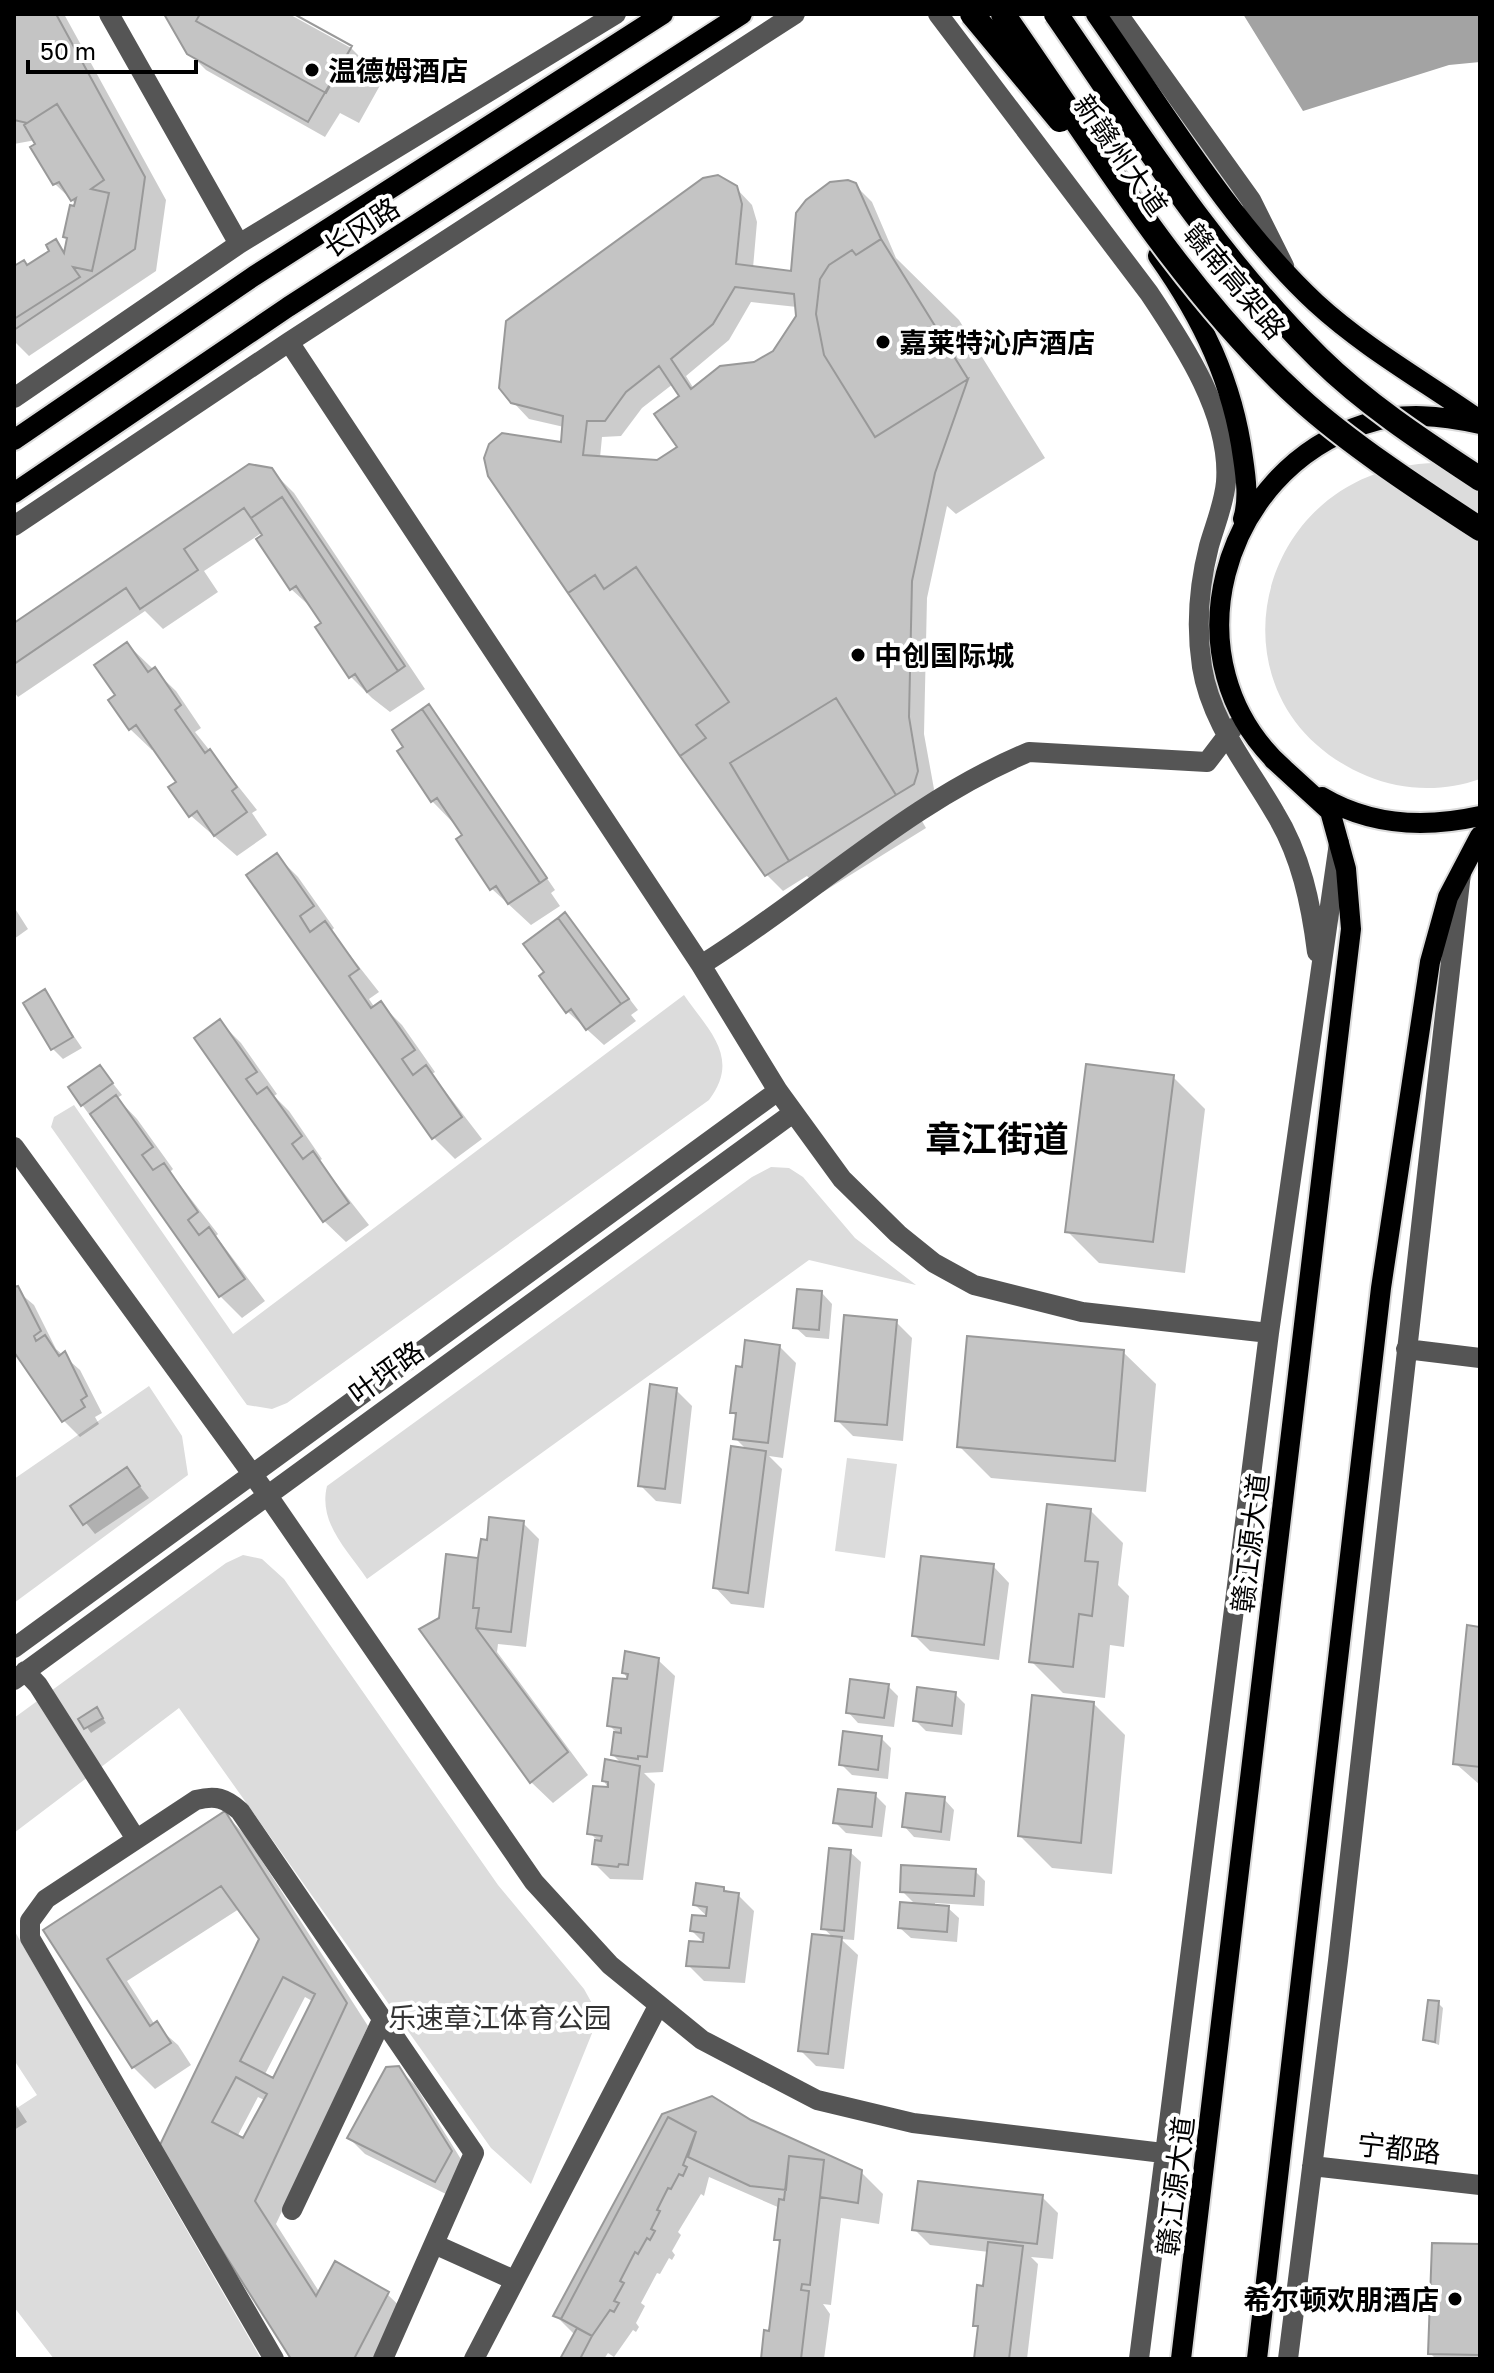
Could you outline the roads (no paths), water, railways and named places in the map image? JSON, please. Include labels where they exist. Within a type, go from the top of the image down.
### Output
[{"type":"highway","points":[[972,14],[1177,261]]},
{"type":"highway","name":"赣南高架路","points":[[1003,14],[1177,261],[1243,341],[1300,399],[1480,529]]},
{"type":"highway","name":"赣南高架路","points":[[1056,14],[1192,212],[1250,286],[1320,360],[1375,407],[1480,479]]},
{"type":"main road","name":"长冈路","points":[[14,440],[254,276],[663,14]]},
{"type":"main road","name":"长冈路","points":[[14,493],[288,307],[742,14]]},
{"type":"main road","name":"新赣州大道","points":[[988,14],[1170,273],[1207,334],[1232,400],[1245,471],[1247,507],[1228,560]]},
{"type":"main road","points":[[1096,14],[1238,214],[1287,273],[1314,301],[1375,351],[1435,387],[1480,422]]},
{"type":"main road","points":[[1480,422],[1407,416],[1367,423],[1329,438],[1295,460],[1266,489],[1244,523],[1228,560],[1220,599],[1220,639],[1227,678],[1242,715],[1273,759],[1302,785],[1372,818],[1410,824],[1449,823],[1480,816]]},
{"type":"main road","name":"赣江源大道","points":[[1181,2359],[1349,959],[1350,899],[1339,839],[1330,811],[1273,759]]},
{"type":"main road","points":[[1257,2359],[1381,1288],[1437,929],[1462,866],[1480,836]]},
{"type":"street","points":[[109,14],[239,244]]},
{"type":"street","points":[[14,398],[239,244],[616,14]]},
{"type":"street","points":[[14,526],[289,342],[795,14]]},
{"type":"street","points":[[938,14],[1149,293],[1174,330],[1211,406],[1223,444],[1226,480],[1205,569],[1200,634],[1202,668],[1211,702],[1227,735],[1292,846],[1306,889],[1320,977]]},
{"type":"street","points":[[1118,14],[1251,200],[1287,273]]},
{"type":"street","points":[[289,342],[701,965],[778,1091],[842,1179],[898,1234],[934,1263],[974,1285],[1082,1312],[1269,1333]]},
{"type":"street","points":[[701,965],[939,798],[1007,761],[1029,752],[1207,762],[1242,715]]},
{"type":"street","points":[[1139,2359],[1269,1333],[1339,839]]},
{"type":"street","points":[[1288,2359],[1462,866]]},
{"type":"street","name":"叶坪路","points":[[14,1648],[778,1091]]},
{"type":"street","name":"叶坪路","points":[[20,1676],[266,1493],[793,1113]]},
{"type":"street","points":[[14,1147],[266,1493],[534,1882],[610,1965],[702,2040],[817,2100],[913,2123],[1163,2153]]},
{"type":"street","points":[[1406,1349],[1480,1358]]},
{"type":"street","points":[[20,1676],[38,1685],[136,1839]]},
{"type":"street","points":[[274,2359],[30,1938],[30,1921],[36,1908],[196,1800],[225,1799],[240,1811],[474,2153],[383,2359]]},
{"type":"street","points":[[474,2359],[658,2006]]},
{"type":"street","points":[[292,2210],[382,2020]]},
{"type":"street","name":"宁都路","points":[[1312,2166],[1480,2185]]},
{"type":"street","points":[[434,2244],[514,2280]]},
{"type":"place","name":"温德姆酒店","points":[[312,70]]},
{"type":"place","name":"嘉莱特沁庐酒店","points":[[883,342]]},
{"type":"place","name":"中创国际城","points":[[858,655]]},
{"type":"place","name":"希尔顿欢朋酒店","points":[[1455,2299]]},
{"type":"district","name":"章江街道","points":[[997,1138]]},
{"type":"park label","name":"乐速章江体育公园","points":[[500,2017]]}]
